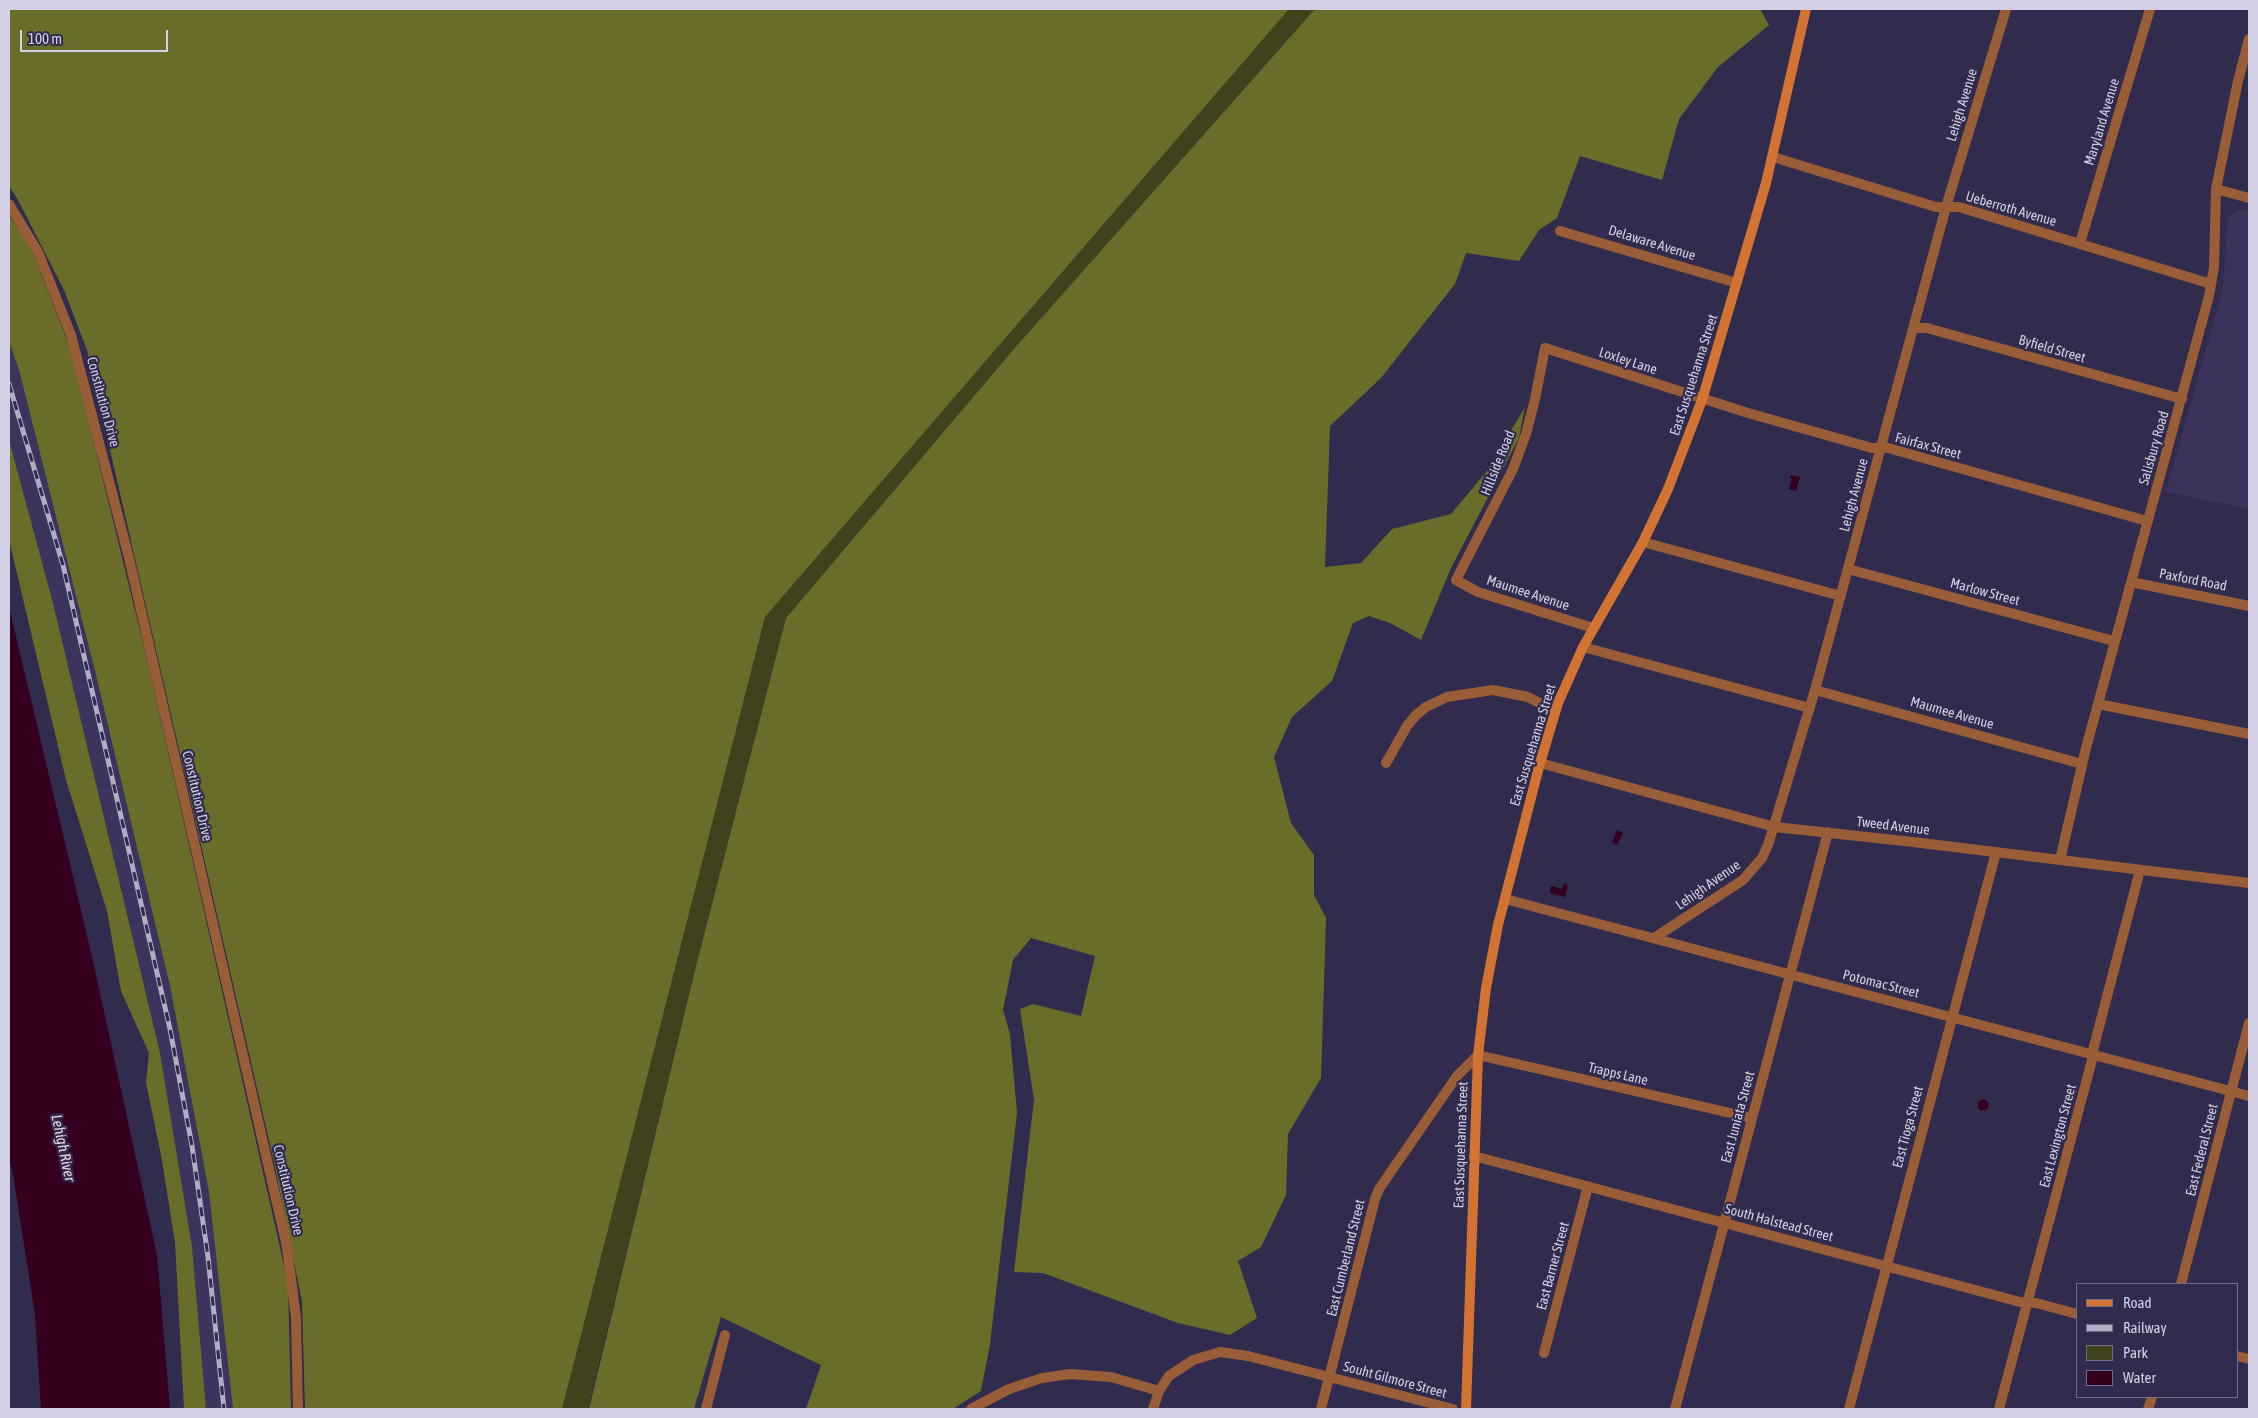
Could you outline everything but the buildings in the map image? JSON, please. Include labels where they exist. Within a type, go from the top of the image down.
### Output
[{"type":"main road","name":"East Susquehanna Street","points":[[1466,1409],[1478,1055],[1486,988],[1506,899],[1555,711],[1583,647],[1643,542],[1668,489],[1702,400],[1773,157],[1806,9]]},
{"type":"street","name":"Lehigh Avenue","points":[[1654,938],[1743,880],[1762,858],[1775,827],[1841,596],[1946,207],[2006,9]]},
{"type":"street","name":"Maryland Avenue","points":[[2080,243],[2150,9]]},
{"type":"street","name":"Salisbury Road","points":[[2060,860],[2082,764],[2114,641],[2132,582],[2212,284],[2216,189],[2238,81],[2249,39]]},
{"type":"street","name":"Ueberroth Avenue","points":[[1773,157],[1936,207],[1959,207],[2212,284]]},
{"type":"street","points":[[2216,189],[2249,198]]},
{"type":"street","name":"Constitution Drive","points":[[9,204],[38,252],[71,335],[129,558],[287,1247],[296,1318],[298,1409]]},
{"type":"street","name":"Delaware Avenue","points":[[1560,230],[1736,283]]},
{"type":"street","name":"Byfield Street","points":[[1914,328],[1927,328],[2182,399]]},
{"type":"street","name":"Loxley Lane","points":[[1545,348],[1702,400]]},
{"type":"street","name":"Hillside Road","points":[[1456,580],[1513,469],[1526,434],[1545,348]]},
{"type":"street","name":"Fairfax Street","points":[[1702,400],[1872,448],[1888,448],[2147,521]]},
{"type":"street","points":[[1643,542],[1841,596]]},
{"type":"street","name":"Marlow Street","points":[[1848,570],[2114,641]]},
{"type":"street","name":"Maumee Avenue","points":[[1456,580],[1478,592],[1593,628]]},
{"type":"street","name":"Paxford Road","points":[[2132,582],[2249,606]]},
{"type":"street","points":[[1583,647],[1810,708]]},
{"type":"street","points":[[1386,762],[1412,720],[1426,707],[1447,697],[1493,690],[1528,697],[1555,711]]},
{"type":"street","name":"Maumee Avenue","points":[[1815,690],[2082,764]]},
{"type":"street","points":[[2098,704],[2249,734]]},
{"type":"street","name":"Tweed Avenue","points":[[1540,763],[1775,827],[2249,883]]},
{"type":"street","name":"East Juniata Street","points":[[1675,1409],[1828,832]]},
{"type":"street","name":"East Tioga Street","points":[[1848,1409],[1996,852]]},
{"type":"street","name":"East Lexington Street","points":[[1999,1409],[2092,1060],[2140,870]]},
{"type":"street","name":"Potomac Street","points":[[1506,899],[2249,1096]]},
{"type":"street","name":"East Federal Street","points":[[2181,1283],[2249,1023]]},
{"type":"street","name":"Trapps Lane","points":[[1478,1055],[1752,1118]]},
{"type":"street","name":"East Cumberland Street","points":[[1322,1409],[1379,1189],[1457,1076],[1478,1055]]},
{"type":"street","name":"South Halstead Street","points":[[1474,1156],[2020,1302],[2028,1302],[2076,1314]]},
{"type":"street","name":"East Barner Street","points":[[1544,1353],[1588,1186]]},
{"type":"street","points":[[706,1409],[725,1335]]},
{"type":"street","name":"Souht Gilmore Street","points":[[1153,1409],[1159,1391],[1169,1376],[1193,1360],[1220,1352],[1248,1356],[1453,1409]]},
{"type":"street","points":[[972,1409],[1009,1389],[1042,1378],[1063,1375],[1084,1374],[1111,1377],[1159,1391]]},
{"type":"shaded area","points":[[9,9],[1289,9],[765,617],[562,1409],[305,1409],[302,1302],[274,1162],[87,350],[64,290],[9,186]]},
{"type":"shaded area","points":[[1315,9],[1760,9],[1769,25],[1718,67],[1679,119],[1662,180],[1580,156],[1557,218],[1539,230],[1519,261],[1466,253],[1455,284],[1381,378],[1330,426],[1325,567],[1361,563],[1392,529],[1451,514],[1487,471],[1525,407],[1519,438],[1451,568],[1421,640],[1390,623],[1369,616],[1353,623],[1332,681],[1292,717],[1274,757],[1291,823],[1314,855],[1314,895],[1326,918],[1321,1078],[1288,1134],[1286,1195],[1261,1247],[1238,1261],[1257,1318],[1230,1335],[1178,1323],[1043,1273],[1014,1272],[1034,1100],[1020,1009],[1033,1004],[1081,1016],[1095,956],[1031,938],[1013,960],[1003,1010],[1010,1034],[1017,1113],[990,1344],[981,1391],[953,1409],[806,1409],[821,1365],[721,1317],[694,1409],[589,1409],[695,970],[786,618],[1013,350]]},
{"type":"shaded area","points":[[2239,209],[2249,212],[2249,509],[2166,492],[2223,288],[2228,216]]},
{"type":"shaded area","points":[[9,215],[31,248],[71,350],[148,663],[288,1283],[291,1409],[233,1409],[209,1192],[170,986],[96,675],[19,370],[9,341]]},
{"type":"shaded area","points":[[9,341],[19,370],[96,675],[170,986],[209,1192],[233,1409],[206,1409],[192,1247],[160,1053],[53,603],[9,440]]},
{"type":"shaded area","points":[[9,440],[53,603],[160,1053],[192,1247],[206,1409],[184,1409],[175,1242],[161,1155],[146,1083],[149,1053],[121,991],[107,911],[66,780],[9,540]]},
{"type":"green space","points":[[1289,9],[1315,9],[1013,350],[786,618],[695,970],[588,1409],[562,1409],[765,617]]},
{"type":"water","points":[[1791,475],[1800,477],[1796,491],[1789,489],[1792,479],[1790,478]]},
{"type":"water","name":"Lehigh River","points":[[9,607],[93,961],[157,1255],[170,1409],[41,1409],[35,1315],[9,1159]]},
{"type":"water","points":[[1617,830],[1623,833],[1617,845],[1612,842]]},
{"type":"water","points":[[1564,883],[1568,886],[1565,897],[1550,893],[1551,886],[1562,889]]},
{"type":"water","points":[[1981,1100],[1985,1100],[1988,1105],[1987,1109],[1981,1110],[1978,1107],[1978,1103]]},
{"type":"railway","points":[[9,384],[63,565],[170,1029],[192,1146],[208,1257],[224,1409]]}]
